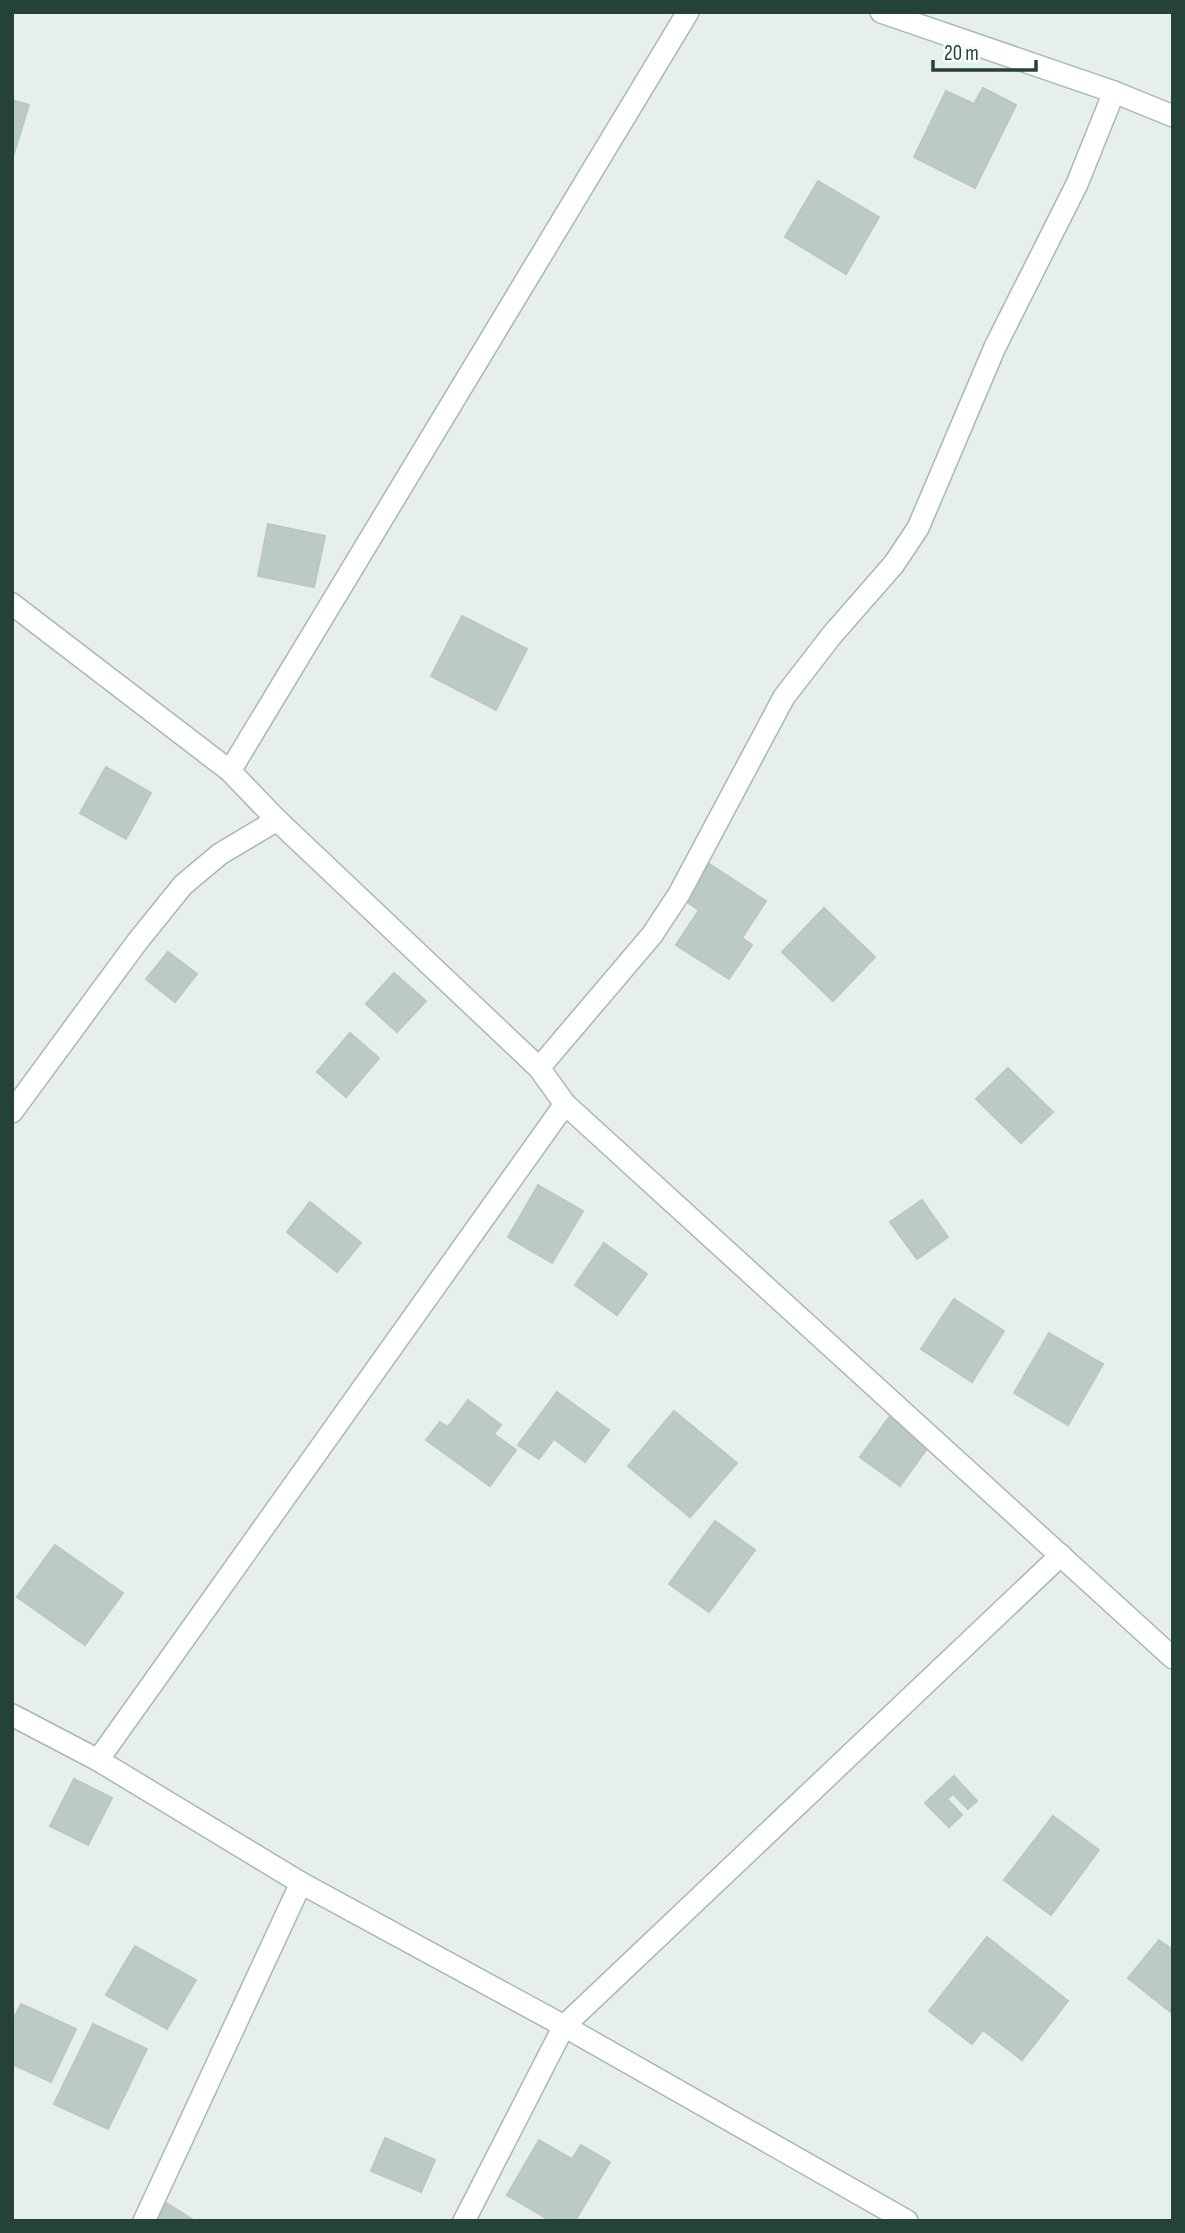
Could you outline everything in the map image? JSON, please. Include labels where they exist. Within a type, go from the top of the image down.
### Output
[{"type":"street","points":[[230,771],[688,12]]},
{"type":"street","points":[[881,12],[1114,92],[1173,116]]},
{"type":"street","points":[[539,1068],[652,935],[679,894],[784,697],[832,635],[894,564],[918,528],[995,346],[1077,184],[1114,92]]},
{"type":"street","points":[[12,604],[230,771],[277,820],[539,1068],[565,1104],[1173,1658]]},
{"type":"street","points":[[12,1112],[137,942],[183,885],[220,854],[277,820]]},
{"type":"street","points":[[98,1760],[565,1104]]},
{"type":"street","points":[[464,2221],[564,2026],[1061,1556]]},
{"type":"street","points":[[12,1715],[98,1760],[301,1883],[564,2026],[907,2221]]},
{"type":"street","points":[[144,2221],[301,1883]]},
{"type":"building","points":[[983,88],[1016,105],[975,188],[914,157],[946,91],[974,104]]},
{"type":"building","points":[[12,100],[29,105],[12,160]]},
{"type":"building","points":[[818,181],[879,217],[846,274],[785,237]]},
{"type":"building","points":[[268,524],[325,536],[314,587],[258,576]]},
{"type":"building","points":[[462,616],[527,649],[496,710],[431,676]]},
{"type":"building","points":[[106,767],[151,793],[126,839],[80,813]]},
{"type":"building","points":[[708,863],[766,901],[742,938],[752,945],[729,979],[676,945],[699,910],[684,900]]},
{"type":"building","points":[[824,908],[875,957],[833,1001],[782,952]]},
{"type":"building","points":[[168,952],[197,974],[175,1002],[146,979]]},
{"type":"building","points":[[394,973],[426,1001],[397,1032],[366,1004]]},
{"type":"building","points":[[350,1033],[379,1058],[346,1097],[317,1072]]},
{"type":"building","points":[[1008,1068],[1053,1112],[1021,1143],[976,1099]]},
{"type":"building","points":[[538,1185],[583,1211],[552,1263],[508,1237]]},
{"type":"building","points":[[922,1200],[948,1237],[917,1259],[890,1222]]},
{"type":"building","points":[[310,1202],[361,1243],[337,1272],[287,1232]]},
{"type":"building","points":[[604,1243],[647,1274],[617,1315],[575,1285]]},
{"type":"building","points":[[954,1299],[1004,1331],[972,1382],[921,1349]]},
{"type":"building","points":[[1049,1333],[1103,1364],[1068,1425],[1014,1393]]},
{"type":"building","points":[[557,1392],[609,1430],[585,1462],[554,1439],[539,1459],[518,1445]]},
{"type":"building","points":[[468,1400],[501,1425],[494,1434],[516,1450],[490,1486],[426,1440],[440,1422],[448,1427]]},
{"type":"building","points":[[674,1411],[737,1463],[690,1517],[628,1466]]},
{"type":"building","points":[[893,1412],[933,1440],[900,1486],[860,1457]]},
{"type":"building","points":[[715,1521],[755,1550],[709,1612],[669,1584]]},
{"type":"building","points":[[55,1545],[123,1593],[85,1645],[17,1597]]},
{"type":"building","points":[[954,1776],[977,1801],[968,1809],[953,1794],[947,1799],[962,1815],[949,1827],[925,1803]]},
{"type":"building","points":[[74,1779],[112,1798],[88,1845],[50,1826]]},
{"type":"building","points":[[1053,1816],[1099,1850],[1051,1915],[1004,1880]]},
{"type":"building","points":[[987,1937],[1068,2001],[1022,2060],[983,2030],[972,2044],[929,2011]]},
{"type":"building","points":[[1159,1940],[1173,1950],[1173,2014],[1128,1978]]},
{"type":"building","points":[[135,1946],[196,1980],[167,2029],[106,1995]]},
{"type":"building","points":[[21,2004],[76,2029],[51,2082],[12,2064],[12,2022]]},
{"type":"building","points":[[93,2024],[147,2049],[108,2129],[54,2104]]},
{"type":"building","points":[[385,2138],[435,2160],[421,2192],[371,2171]]},
{"type":"building","points":[[539,2140],[572,2159],[581,2145],[610,2162],[575,2221],[551,2221],[507,2195]]},
{"type":"building","points":[[165,2202],[195,2221],[153,2221]]}]
